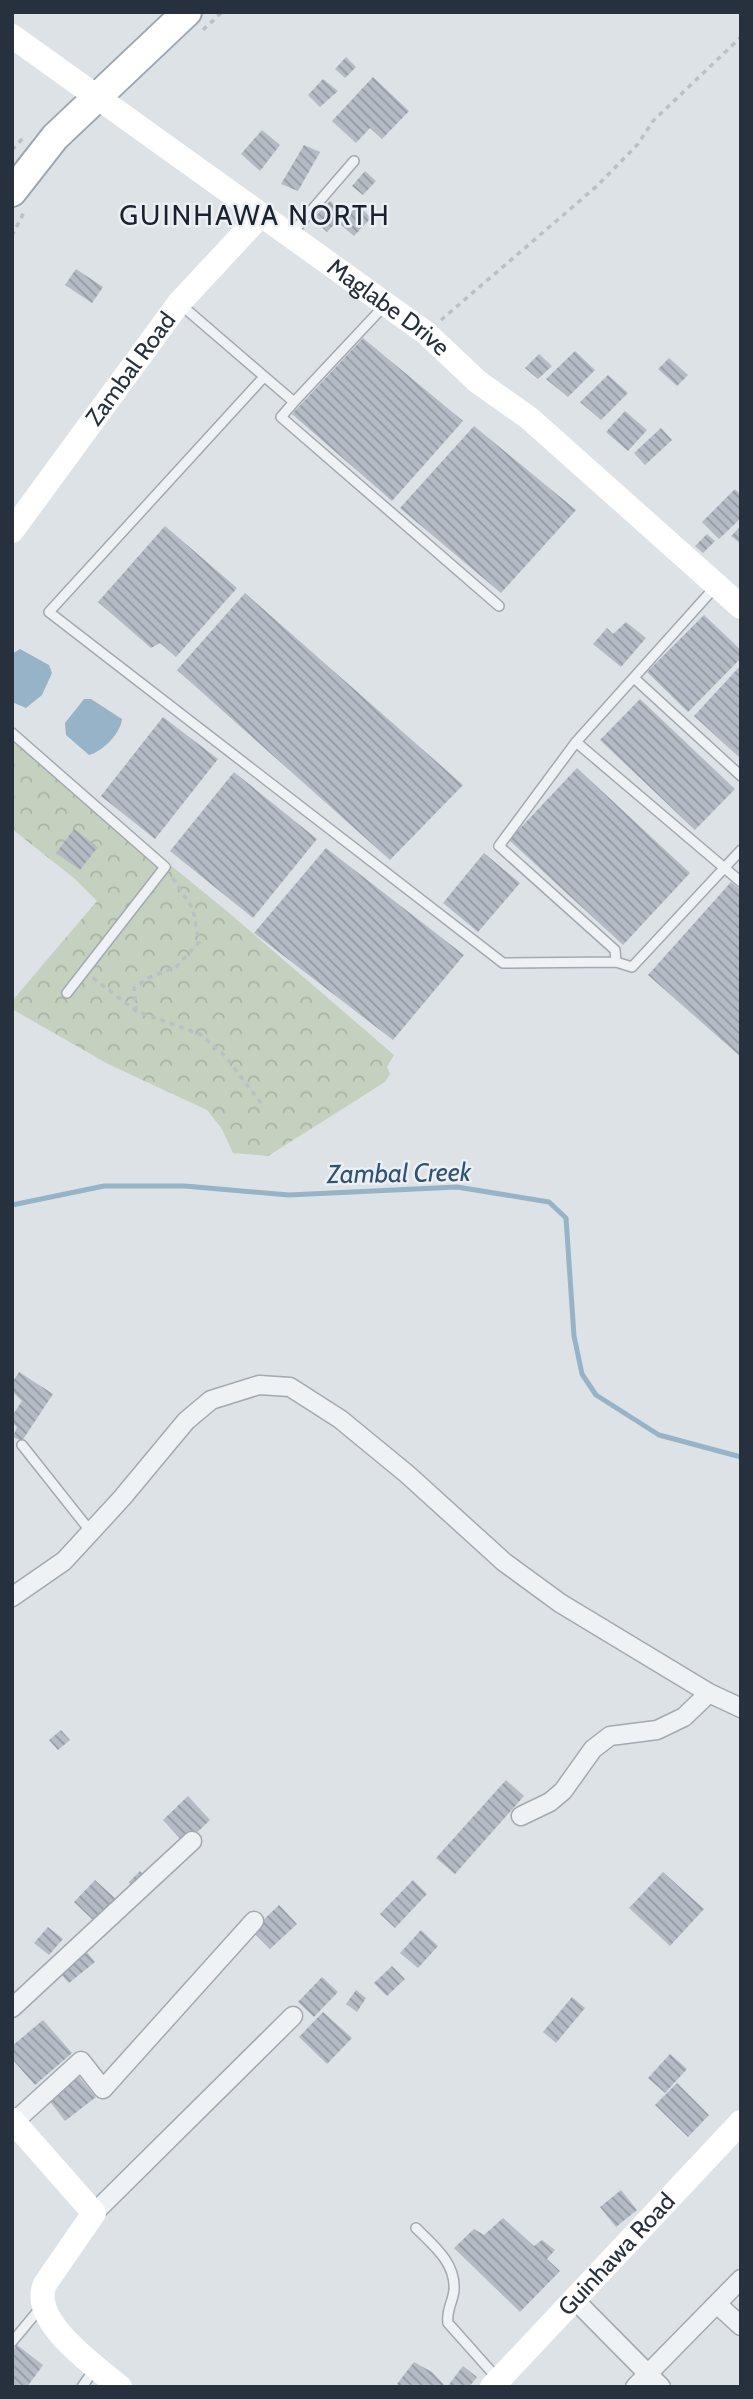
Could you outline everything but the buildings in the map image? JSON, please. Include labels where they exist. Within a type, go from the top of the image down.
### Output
[{"type":"main road","points":[[12,192],[33,162],[98,95],[187,12]]},
{"type":"street","name":"Maglabe Drive","points":[[12,36],[98,95],[426,333],[478,382],[529,418],[741,607]]},
{"type":"street","name":"Zambal Road","points":[[12,531],[179,303],[261,215]]},
{"type":"street","points":[[12,1597],[64,1561],[186,1421],[211,1400],[259,1385],[290,1387],[340,1419],[407,1474],[504,1562],[541,1589],[709,1693],[741,1708]]},
{"type":"street","points":[[521,1816],[550,1802],[563,1791],[593,1749],[610,1736],[657,1730],[673,1723],[709,1693]]},
{"type":"street","points":[[12,2008],[192,1841]]},
{"type":"street","points":[[94,2213],[13,2121],[82,2062],[103,2088],[254,1921]]},
{"type":"street","points":[[120,2387],[89,2377],[42,2306],[41,2295],[46,2284],[94,2213],[293,2016]]},
{"type":"street","name":"Guinhawa Road","points":[[495,2383],[741,2122]]},
{"type":"street","points":[[635,2387],[741,2279]]},
{"type":"street","points":[[574,2299],[661,2387]]},
{"type":"street","points":[[717,2304],[741,2326]]},
{"type":"lane","points":[[291,234],[354,161]]},
{"type":"lane","points":[[179,303],[294,402]]},
{"type":"lane","points":[[386,303],[281,417],[499,606]]},
{"type":"lane","points":[[263,378],[49,612],[503,962],[616,962],[632,967],[741,850]]},
{"type":"lane","points":[[616,962],[615,950],[499,846],[576,742],[717,584]]},
{"type":"lane","points":[[634,678],[741,776]]},
{"type":"lane","points":[[12,733],[165,867],[67,993]]},
{"type":"lane","points":[[576,742],[741,882]]},
{"type":"lane","points":[[22,1445],[91,1532]]},
{"type":"lane","points":[[416,2228],[446,2259],[451,2269],[454,2290],[446,2314],[448,2323],[495,2383]]},
{"type":"lane","points":[[12,2342],[42,2306]]},
{"type":"path","points":[[426,333],[597,186],[638,144],[653,121],[741,37]]},
{"type":"path","points":[[136,1011],[134,988],[148,978],[176,967],[199,942],[193,909],[165,867]]},
{"type":"path","points":[[85,972],[136,1011],[200,1034],[225,1056],[261,1103]]},
{"type":"green space","points":[[12,736],[228,912],[394,1055],[387,1067],[390,1074],[385,1082],[268,1156],[233,1153],[222,1129],[207,1110],[108,1064],[12,1009],[12,1001],[97,901],[75,879],[12,829]]},
{"type":"water","points":[[20,649],[49,665],[52,673],[42,695],[26,708],[12,702],[12,654]]},
{"type":"water","points":[[84,699],[91,699],[122,719],[110,741],[89,755],[66,735],[65,723]]},
{"type":"waterway","name":"Zambal Creek","points":[[12,1205],[104,1186],[185,1186],[289,1195],[457,1187],[549,1202],[566,1218],[574,1336],[582,1374],[596,1395],[659,1435],[741,1457]]},
{"type":"district","name":"GUINHAWA NORTH","points":[[255,215]]}]
